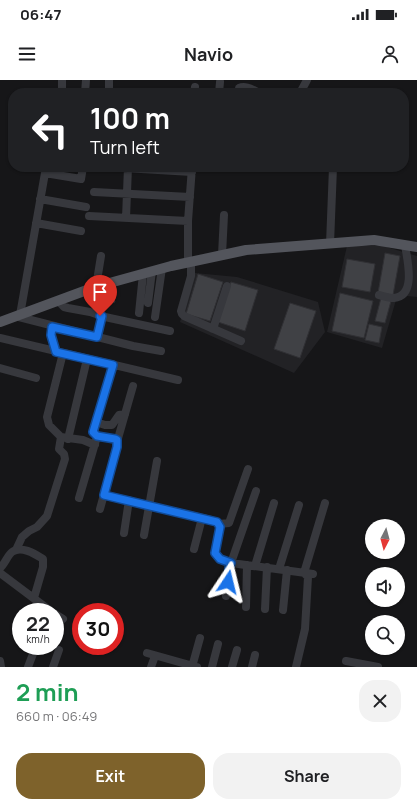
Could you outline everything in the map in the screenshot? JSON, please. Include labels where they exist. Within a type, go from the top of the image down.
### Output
[{"type":"main road","points":[[1,320],[18,316],[96,287],[147,272],[246,250],[374,240],[417,247]]},
{"type":"street","points":[[219,88],[220,82]]},
{"type":"street","points":[[239,88],[243,86],[249,88]]},
{"type":"street","points":[[82,172],[80,179],[45,173],[18,316],[52,327],[161,351]]},
{"type":"street","points":[[126,218],[128,172]]},
{"type":"street","points":[[192,172],[188,221],[191,276],[181,311],[182,314],[240,341]]},
{"type":"street","points":[[330,244],[333,172]]},
{"type":"street","points":[[94,192],[190,197]]},
{"type":"street","points":[[40,199],[86,207]]},
{"type":"street","points":[[222,255],[224,215]]},
{"type":"street","points":[[89,216],[188,221]]},
{"type":"street","points":[[36,223],[81,231]]},
{"type":"street","points":[[379,295],[395,298],[403,294],[407,289],[409,278],[405,245]]},
{"type":"street","points":[[96,287],[100,256]]},
{"type":"street","points":[[155,317],[162,268]]},
{"type":"street","points":[[147,272],[148,303]]},
{"type":"street","points":[[139,314],[141,283],[147,272]]},
{"type":"street","points":[[213,329],[227,286]]},
{"type":"street","points":[[58,301],[64,307],[170,331]]},
{"type":"street","points":[[97,337],[102,316]]},
{"type":"street","points":[[52,327],[51,335],[60,352],[47,419],[49,425],[64,438],[82,440],[95,445]]},
{"type":"street","points":[[0,338],[178,380]]},
{"type":"street","points":[[0,568],[12,552],[16,550],[22,537],[37,527],[47,516],[65,459],[64,454],[59,449],[64,438],[87,359]]},
{"type":"street","points":[[113,365],[93,432],[97,436],[117,440],[117,442]]},
{"type":"street","points":[[0,368],[36,378]]},
{"type":"street","points":[[100,509],[133,386]]},
{"type":"street","points":[[96,422],[105,425],[112,425],[119,415],[125,414]]},
{"type":"street","points":[[79,498],[97,436]]},
{"type":"street","points":[[144,535],[157,462]]},
{"type":"street","points":[[104,495],[202,518],[217,522],[219,524],[229,523],[248,469]]},
{"type":"street","points":[[226,596],[229,568],[256,491]]},
{"type":"street","points":[[124,533],[129,500]]},
{"type":"street","points":[[246,607],[251,565],[274,503]]},
{"type":"street","points":[[304,573],[325,503]]},
{"type":"street","points":[[284,610],[283,570],[299,505]]},
{"type":"street","points":[[194,549],[202,518]]},
{"type":"street","points":[[219,524],[220,527],[215,553],[220,559],[231,563],[313,574]]},
{"type":"street","points":[[16,550],[23,550],[43,559],[43,567],[34,598]]},
{"type":"street","points":[[265,609],[267,567]]},
{"type":"street","points":[[0,573],[40,603]]},
{"type":"street","points":[[296,667],[305,624],[308,577],[304,573]]},
{"type":"street","points":[[152,667],[151,655],[173,664],[194,667],[200,638]]},
{"type":"street","points":[[212,667],[218,644]]},
{"type":"street","points":[[232,667],[237,650]]},
{"type":"street","points":[[28,667],[33,655]]},
{"type":"street","points":[[53,667],[57,655]]},
{"type":"street","points":[[252,667],[255,655]]},
{"type":"street","points":[[0,661],[1,667]]},
{"type":"street","points":[[346,661],[374,667]]},
{"type":"shaded area","points":[[347,246],[383,246],[417,256],[417,297],[407,296],[396,300],[382,348],[327,332]]},
{"type":"shaded area","points":[[195,273],[237,277],[318,302],[325,332],[294,373],[180,322]]},
{"type":"building","points":[[385,253],[400,256],[393,295],[378,293]]},
{"type":"building","points":[[347,259],[375,264],[370,292],[342,287]]},
{"type":"building","points":[[198,274],[223,282],[210,321],[186,314]]},
{"type":"building","points":[[231,282],[258,290],[245,331],[218,322]]},
{"type":"building","points":[[340,293],[373,301],[364,338],[332,331]]},
{"type":"building","points":[[113,297],[115,302],[103,305],[102,300]]},
{"type":"building","points":[[381,298],[391,301],[385,323],[375,321]]},
{"type":"building","points":[[290,303],[316,311],[300,358],[274,349]]},
{"type":"building","points":[[369,324],[382,327],[379,343],[365,340]]},
{"type":"route","points":[[100,316],[102,316],[97,337],[52,327],[51,335],[56,352],[113,365],[93,432],[97,436],[117,440],[117,447],[104,495],[217,522],[220,527],[215,553],[220,559],[231,563],[228,582]]}]
